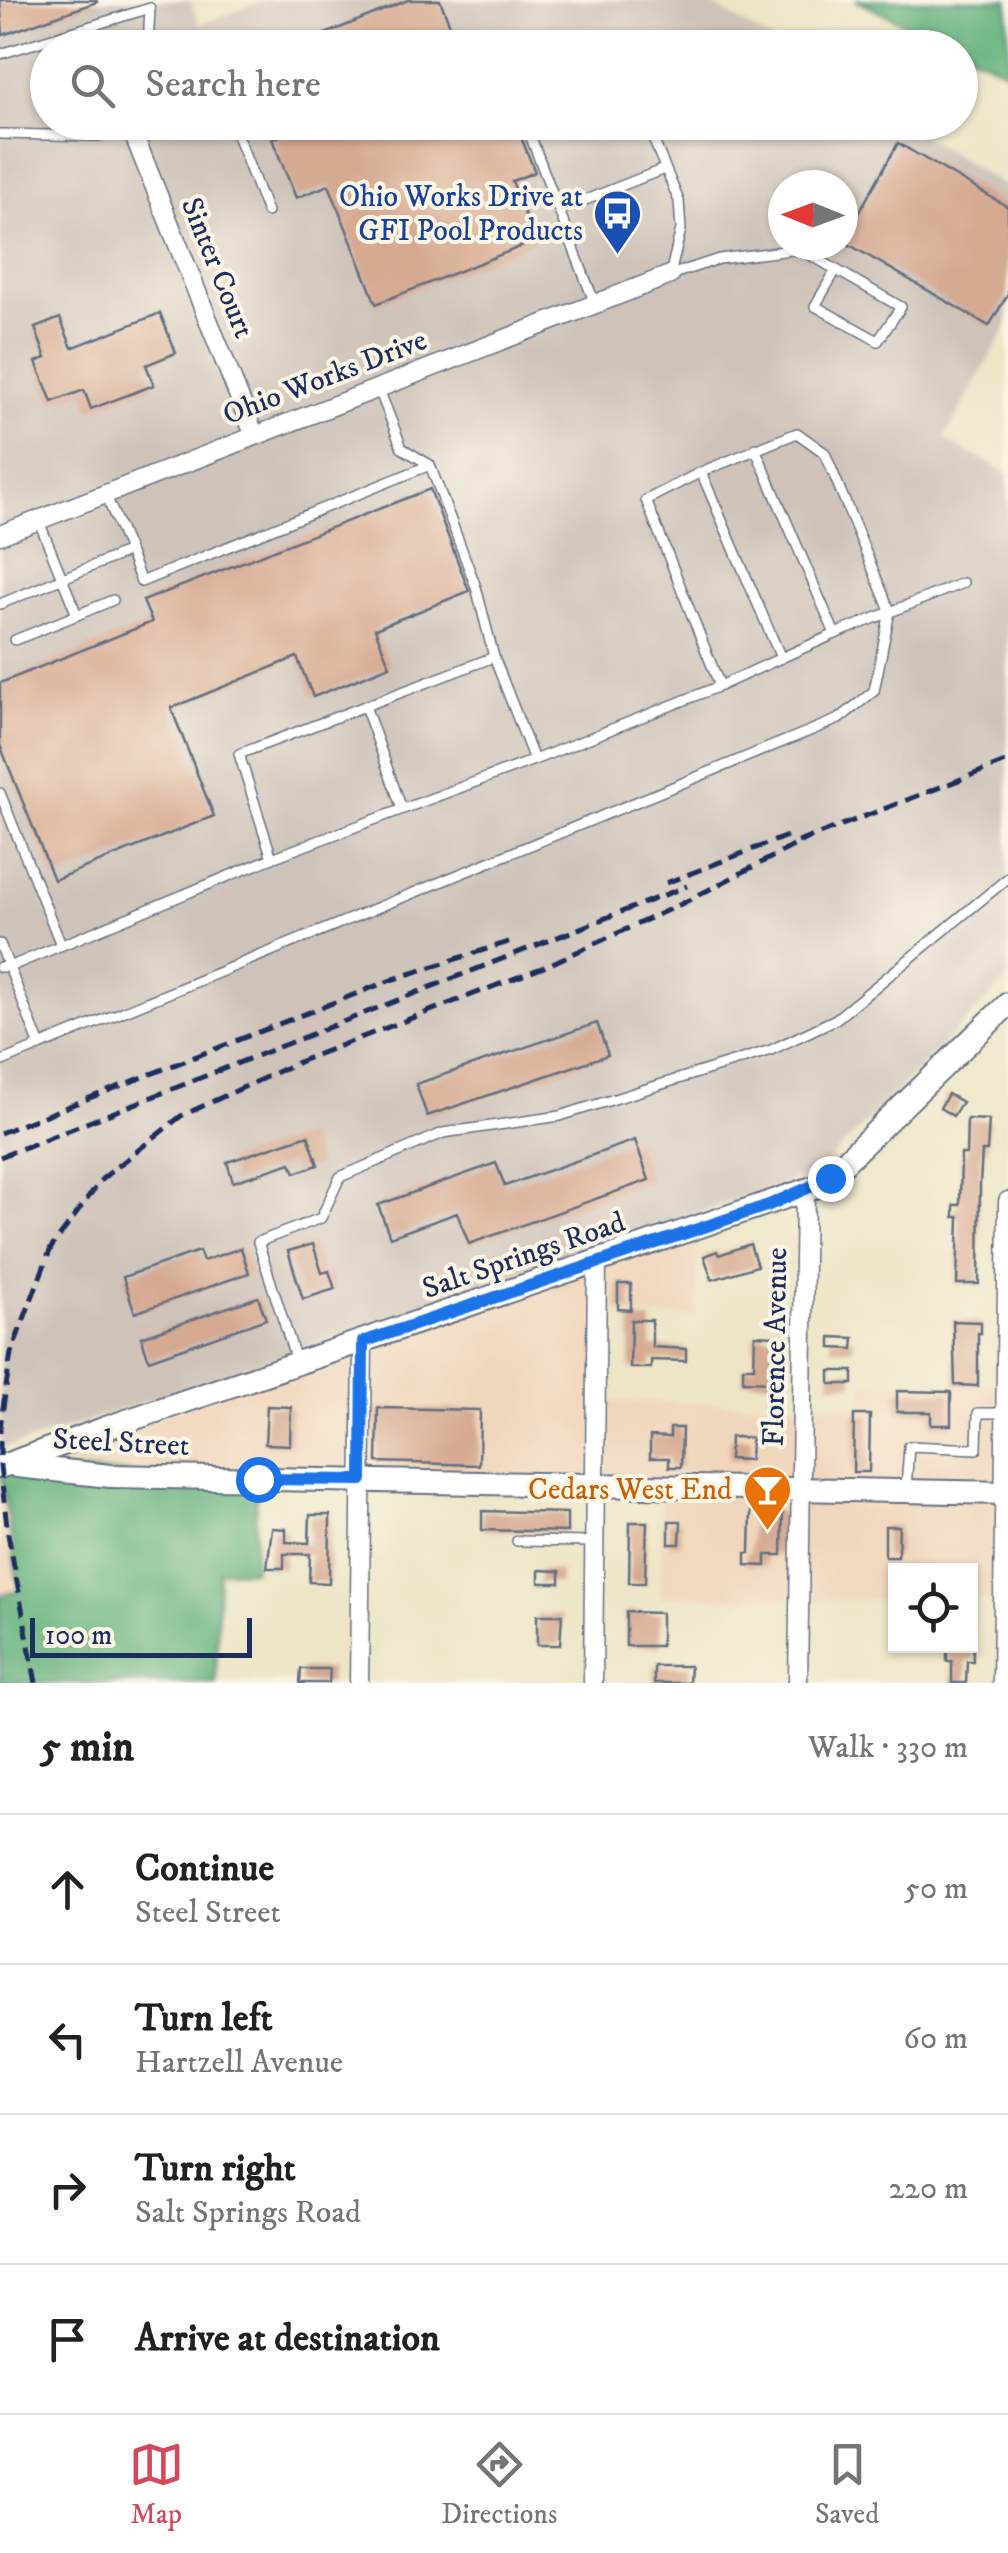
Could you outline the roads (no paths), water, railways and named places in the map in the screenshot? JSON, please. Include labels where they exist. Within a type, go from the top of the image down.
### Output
[{"type":"street","name":"Sinter Court","points":[[136,140],[254,434]]},
{"type":"street","name":"Ohio Works Drive","points":[[0,534],[670,276]]},
{"type":"street","name":"Salt Springs Road","points":[[6,1466],[106,1428],[804,1191],[830,1178],[1008,1004]]},
{"type":"street","name":"Florence Avenue","points":[[798,1683],[804,1191]]},
{"type":"street","points":[[1002,1683],[1008,1201]]},
{"type":"street","points":[[593,1683],[597,1262]]},
{"type":"street","points":[[359,1683],[363,1342]]},
{"type":"street","name":"Steel Street","points":[[6,1466],[110,1476],[1006,1493]]},
{"type":"lane","points":[[72,30],[149,4],[148,30]]},
{"type":"lane","points":[[0,54],[30,44]]},
{"type":"lane","points":[[0,134],[30,135]]},
{"type":"lane","points":[[240,140],[268,212]]},
{"type":"lane","points":[[532,140],[595,304]]},
{"type":"lane","points":[[653,140],[679,202],[681,230],[670,276]]},
{"type":"lane","points":[[560,210],[664,169]]},
{"type":"lane","points":[[670,276],[719,259],[800,249],[901,307],[878,341],[815,306],[836,270]]},
{"type":"lane","points":[[378,387],[402,448],[430,465],[476,587],[494,657],[534,760]]},
{"type":"lane","points":[[0,1062],[839,720],[874,691],[890,611],[825,453],[796,433],[701,472],[646,500],[720,686]]},
{"type":"lane","points":[[755,448],[835,634]]},
{"type":"lane","points":[[106,493],[141,582],[430,465]]},
{"type":"lane","points":[[701,472],[781,658]]},
{"type":"lane","points":[[38,519],[78,615]]},
{"type":"lane","points":[[0,604],[128,550]]},
{"type":"lane","points":[[4,967],[272,858],[720,686],[963,583]]},
{"type":"lane","points":[[15,640],[113,600]]},
{"type":"lane","points":[[272,858],[239,754],[494,657]]},
{"type":"lane","points":[[365,706],[402,809]]},
{"type":"lane","points":[[0,793],[61,945]]},
{"type":"lane","points":[[298,1364],[258,1242],[321,1218],[340,1177],[443,1133],[560,1116],[771,1050],[836,1019],[1008,878]]},
{"type":"lane","points":[[0,944],[4,967],[40,1046]]},
{"type":"lane","points":[[906,1492],[908,1446],[977,1449],[978,1413],[1006,1413]]},
{"type":"lane","points":[[517,1541],[595,1542]]},
{"type":"railway","points":[[798,842],[1008,761]]},
{"type":"railway","points":[[666,883],[787,836]]},
{"type":"railway","points":[[36,1683],[8,1534],[0,1428],[11,1353],[51,1248],[102,1179],[181,1116],[303,1060],[544,967],[681,904],[809,838]]},
{"type":"railway","points":[[0,1157],[687,886]]},
{"type":"railway","points":[[0,1133],[394,979],[515,940]]},
{"type":"place","name":"Ohio Works Drive at GFI Pool Products","points":[[618,256]]},
{"type":"place","name":"Cedars West End","points":[[767,1532]]}]
